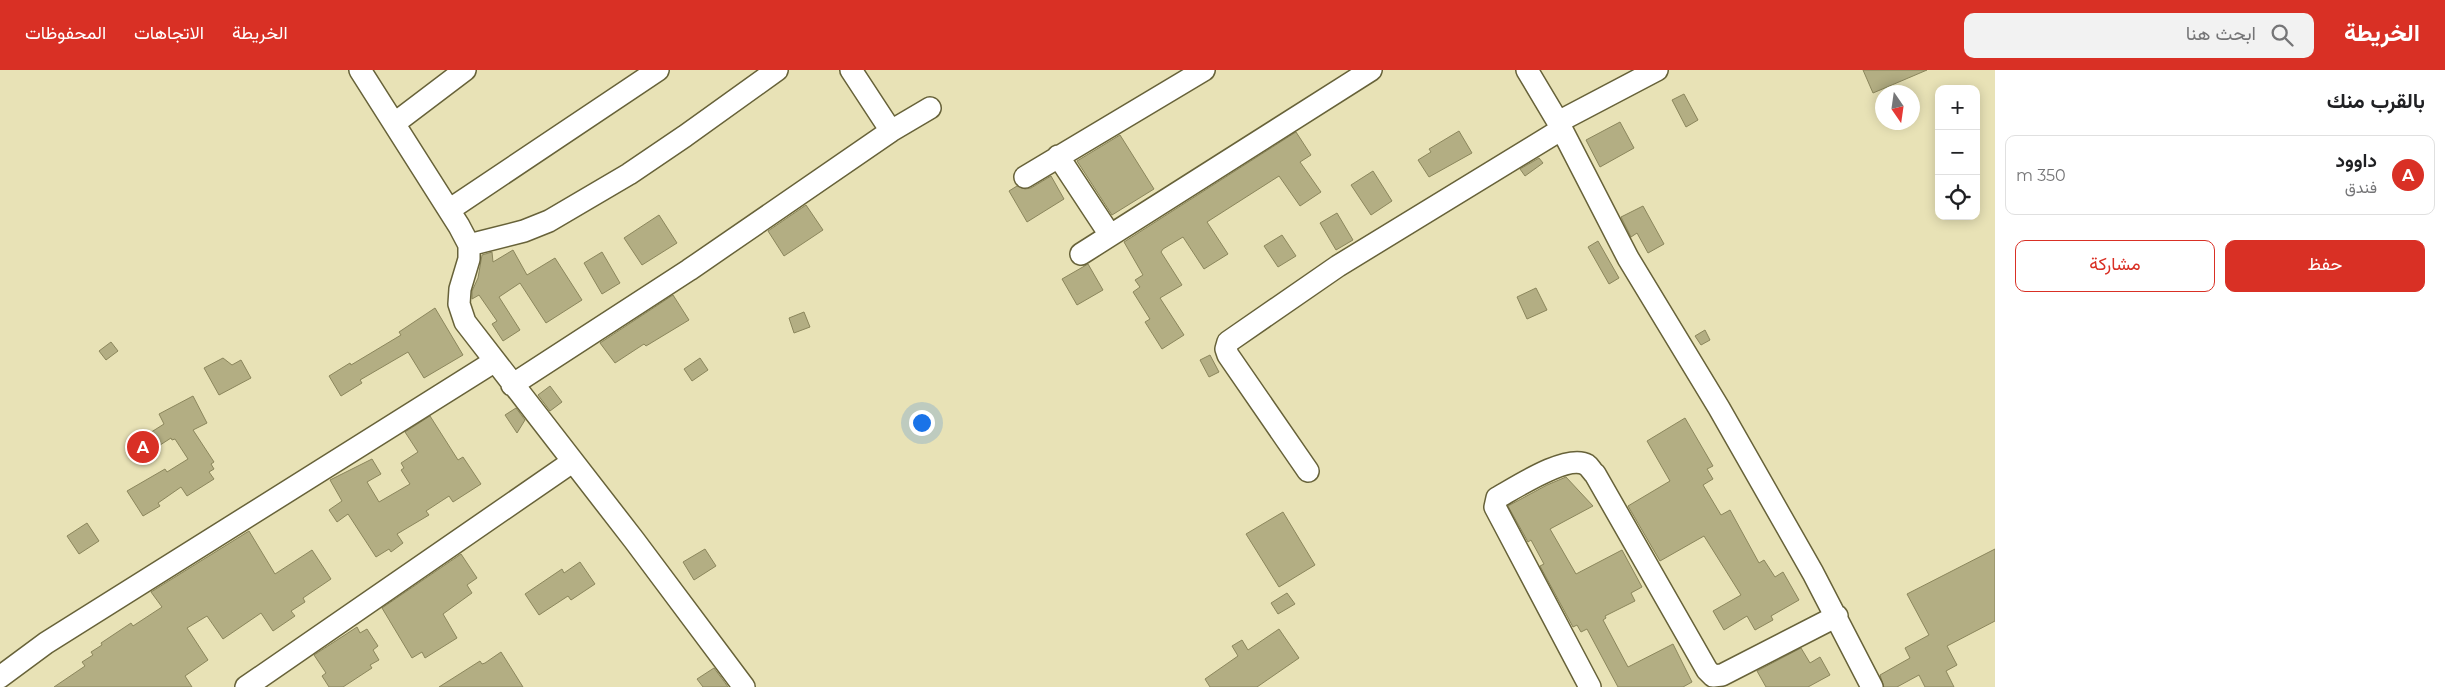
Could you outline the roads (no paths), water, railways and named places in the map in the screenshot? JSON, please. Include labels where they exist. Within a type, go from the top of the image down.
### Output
[{"type":"street","points":[[360,70],[449,210],[469,245],[469,259],[460,289],[459,304],[465,322],[634,540],[744,687]]},
{"type":"street","points":[[394,123],[464,70]]},
{"type":"street","points":[[449,210],[658,70]]},
{"type":"street","points":[[469,245],[524,231],[549,221],[669,147],[777,70]]},
{"type":"street","points":[[852,70],[891,131]]},
{"type":"street","points":[[1025,177],[1204,70]]},
{"type":"street","points":[[1081,254],[1371,70]]},
{"type":"street","points":[[1527,70],[1560,125],[1628,258],[1719,408],[1837,616],[1872,687]]},
{"type":"street","points":[[1308,471],[1228,355],[1226,349],[1228,342],[1338,266],[1560,125],[1657,70]]},
{"type":"street","points":[[512,385],[689,270],[891,131],[930,108]]},
{"type":"street","points":[[1058,156],[1110,235]]},
{"type":"street","points":[[0,677],[46,642],[494,361]]},
{"type":"street","points":[[246,687],[572,462]]},
{"type":"street","points":[[1590,687],[1495,508],[1497,498],[1560,465],[1586,465],[1595,474],[1707,670],[1713,676],[1722,675],[1837,616]]},
{"type":"place","name":"داوود","points":[[143,447]]}]
